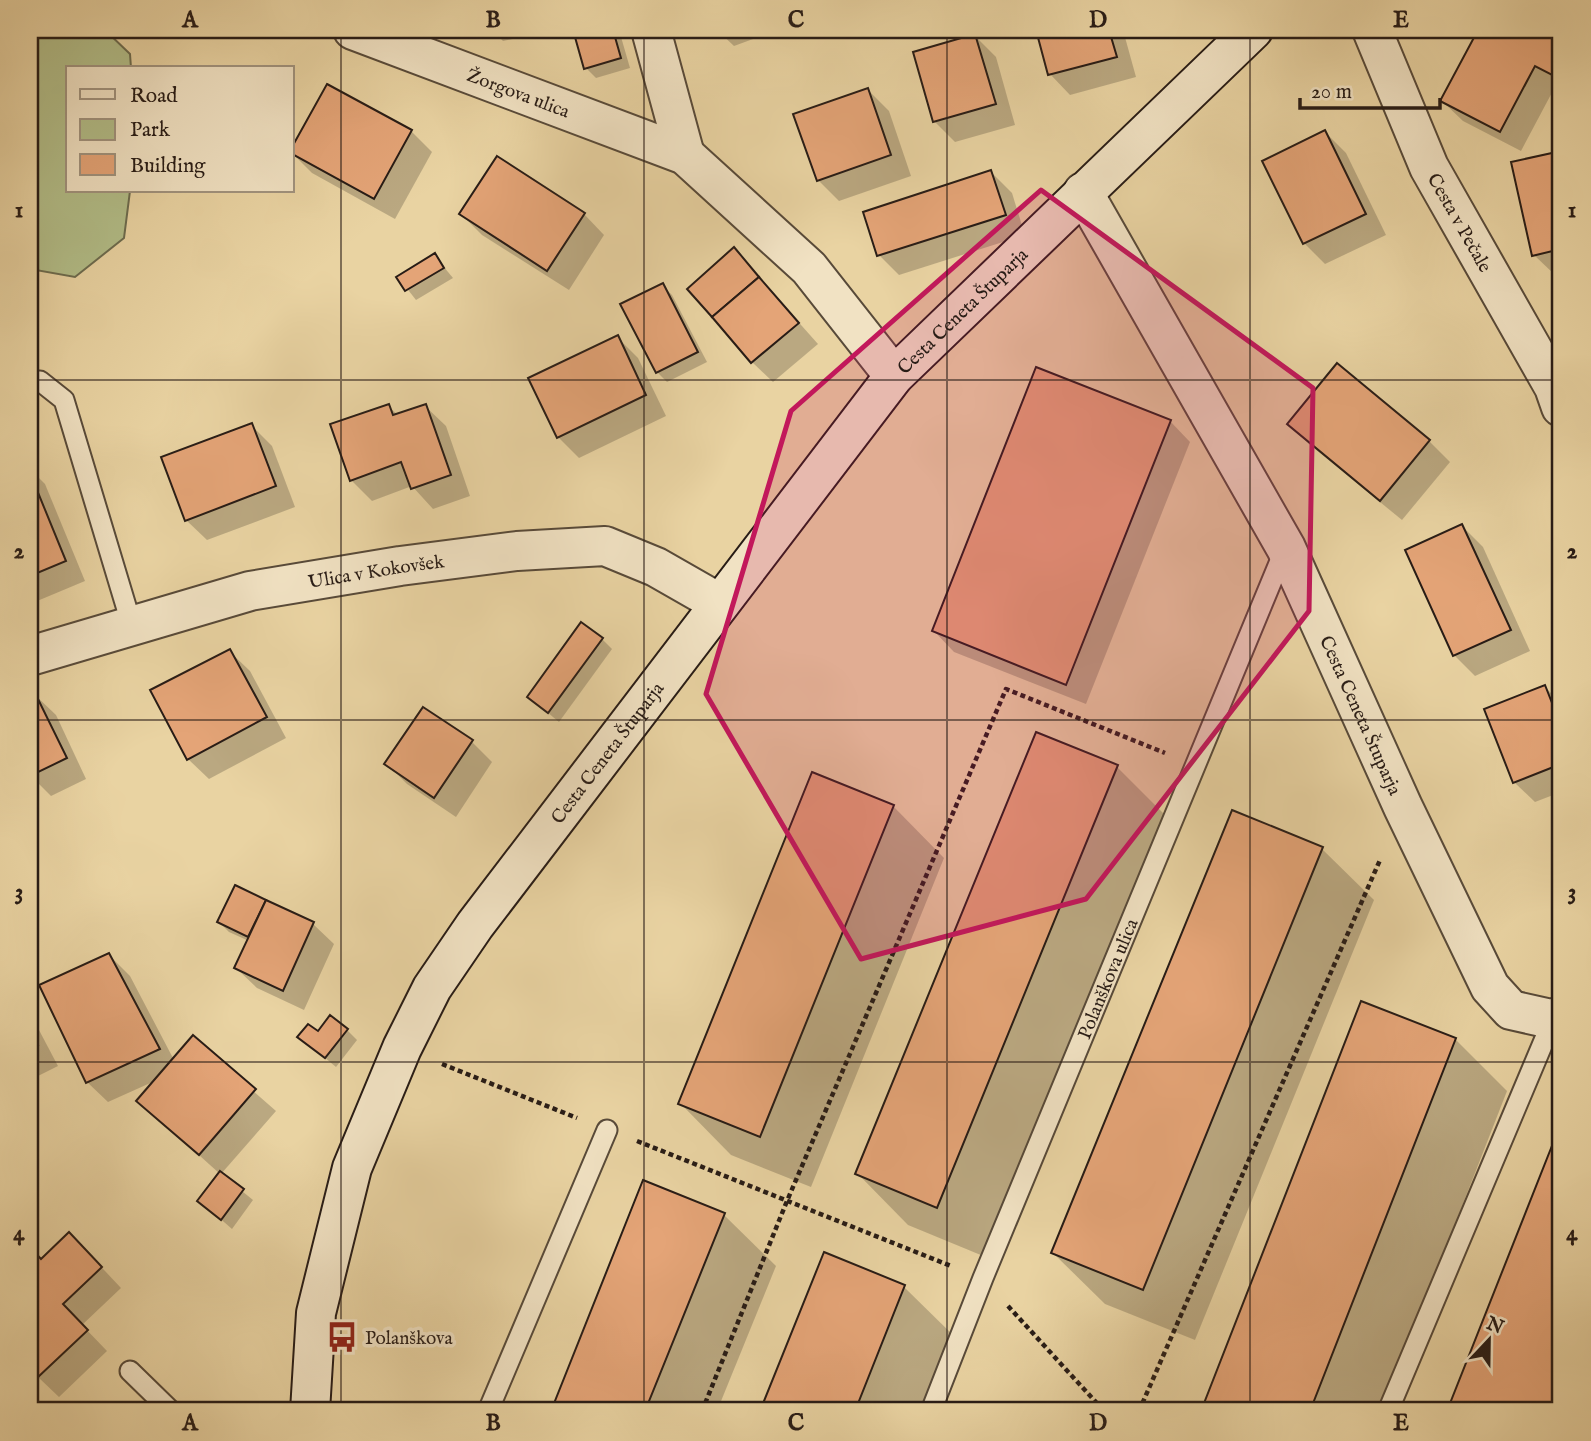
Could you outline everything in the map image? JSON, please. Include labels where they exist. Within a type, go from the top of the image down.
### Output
[{"type":"street","name":"Žorgova ulica","points":[[354,30],[685,155],[809,268],[894,376]]},
{"type":"street","points":[[651,30],[685,155]]},
{"type":"street","name":"Cesta Ceneta Štuparja","points":[[310,1411],[316,1313],[352,1168],[402,1048],[432,988],[475,925],[894,376],[1252,30]]},
{"type":"street","name":"Cesta v Pečale","points":[[1372,30],[1429,167],[1555,387],[1561,407]]},
{"type":"street","name":"Cesta Ceneta Štuparja","points":[[1083,191],[1286,548],[1403,807],[1490,987],[1511,1010],[1556,1018]]},
{"type":"street","name":"Ulica v Kokovšek","points":[[30,656],[250,591],[372,570],[517,551],[605,545],[656,567],[719,603]]},
{"type":"lane","points":[[40,381],[64,400],[132,626]]},
{"type":"lane","name":"Polanškova ulica","points":[[931,1411],[983,1278],[1286,548]]},
{"type":"lane","points":[[1388,1411],[1556,1018]]},
{"type":"lane","points":[[488,1411],[607,1130]]},
{"type":"lane","points":[[130,1371],[171,1411]]},
{"type":"path","points":[[702,1411],[787,1201],[1006,689],[1195,765]]},
{"type":"path","points":[[1139,1411],[1403,807]]},
{"type":"path","points":[[402,1048],[983,1278],[1104,1411]]},
{"type":"highlighted area","points":[[1041,190],[1313,388],[1309,611],[1086,899],[861,959],[706,694],[791,411]]},
{"type":"green space","points":[[30,30],[105,30],[130,54],[131,66],[66,66],[66,192],[130,192],[124,238],[75,277],[30,269]]},
{"type":"building","points":[[573,30],[613,30],[621,58],[584,69]]},
{"type":"building","points":[[1036,30],[1109,30],[1117,57],[1048,75]]},
{"type":"building","points":[[1478,30],[1561,30],[1561,67],[1556,77],[1535,66],[1500,132],[1440,101]]},
{"type":"building","points":[[975,34],[996,104],[933,122],[913,52]]},
{"type":"building","points":[[327,84],[412,130],[374,199],[294,155],[294,143]]},
{"type":"building","points":[[868,88],[891,155],[817,181],[793,114]]},
{"type":"building","points":[[1325,130],[1366,214],[1303,244],[1262,161]]},
{"type":"building","points":[[1561,151],[1561,249],[1532,256],[1511,162]]},
{"type":"building","points":[[497,156],[585,213],[547,271],[459,214]]},
{"type":"building","points":[[991,170],[1006,215],[877,256],[863,212]]},
{"type":"building","points":[[734,247],[759,277],[712,317],[687,289]]},
{"type":"building","points":[[435,253],[444,268],[405,291],[396,277]]},
{"type":"building","points":[[759,277],[799,323],[751,363],[712,317]]},
{"type":"building","points":[[663,283],[698,352],[656,373],[620,304]]},
{"type":"building","points":[[618,335],[646,395],[557,438],[528,378]]},
{"type":"building","points":[[1337,363],[1430,440],[1380,501],[1287,424]]},
{"type":"building","points":[[1036,367],[1171,420],[1066,685],[932,631]]},
{"type":"building","points":[[389,404],[393,415],[426,404],[451,475],[411,489],[401,462],[350,481],[330,424]]},
{"type":"building","points":[[252,423],[276,486],[185,521],[161,457]]},
{"type":"building","points":[[30,473],[66,561],[30,576]]},
{"type":"building","points":[[1462,524],[1511,630],[1453,656],[1405,550]]},
{"type":"building","points":[[581,622],[603,638],[548,713],[527,697]]},
{"type":"building","points":[[230,649],[267,717],[187,760],[150,690]]},
{"type":"building","points":[[1545,685],[1561,726],[1561,764],[1513,783],[1484,709]]},
{"type":"building","points":[[35,693],[67,758],[30,776],[30,695]]},
{"type":"building","points":[[423,707],[473,740],[434,798],[384,764]]},
{"type":"building","points":[[1036,732],[1118,765],[937,1208],[855,1174]]},
{"type":"building","points":[[812,772],[894,805],[760,1137],[678,1104]]},
{"type":"building","points":[[1232,810],[1323,847],[1143,1290],[1051,1253]]},
{"type":"building","points":[[235,885],[266,900],[248,937],[217,922]]},
{"type":"building","points":[[266,900],[314,922],[283,991],[234,968]]},
{"type":"building","points":[[109,953],[160,1049],[86,1083],[39,985]]},
{"type":"building","points":[[1361,1001],[1456,1038],[1310,1411],[1201,1411]]},
{"type":"building","points":[[330,1015],[348,1029],[325,1058],[297,1037],[308,1024],[318,1031]]},
{"type":"building","points":[[30,1029],[38,1045],[30,1049]]},
{"type":"building","points":[[193,1035],[256,1089],[199,1155],[136,1101]]},
{"type":"building","points":[[1561,1123],[1561,1399],[1556,1411],[1447,1411]]},
{"type":"building","points":[[220,1171],[244,1189],[221,1220],[197,1201]]},
{"type":"building","points":[[643,1180],[725,1213],[645,1411],[551,1411]]},
{"type":"building","points":[[69,1232],[102,1267],[63,1304],[88,1330],[37,1378],[30,1370],[30,1247],[41,1259]]},
{"type":"building","points":[[824,1252],[905,1285],[855,1411],[760,1411]]},
{"type":"place","name":"Polanškova","points":[[342,1337]]}]
